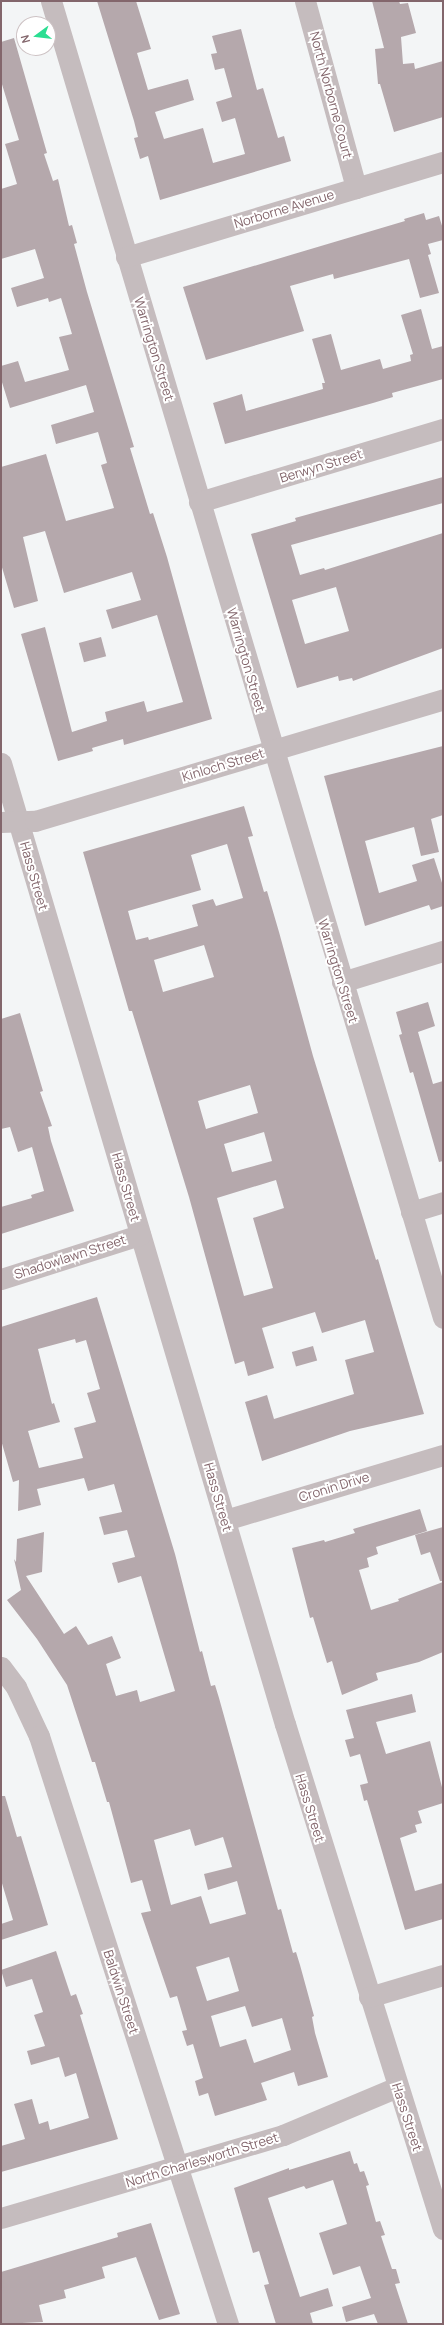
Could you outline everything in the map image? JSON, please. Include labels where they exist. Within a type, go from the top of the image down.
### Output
[{"type":"street","name":"Warrington Street","points":[[51,1],[272,750],[443,1318]]},
{"type":"street","name":"North Norborne Court","points":[[305,1],[356,188]]},
{"type":"street","name":"Norborne Avenue","points":[[126,257],[443,162]]},
{"type":"street","name":"Berwyn Street","points":[[199,502],[443,429]]},
{"type":"street","name":"Kinloch Street","points":[[10,822],[35,821],[443,699]]},
{"type":"street","name":"Hass Street","points":[[1,763],[10,822],[140,1235],[369,1997],[443,2229]]},
{"type":"street","points":[[342,982],[443,951]]},
{"type":"street","points":[[411,1212],[443,1202]]},
{"type":"street","name":"Shadowlawn Street","points":[[1,1279],[140,1235]]},
{"type":"street","name":"Cronin Drive","points":[[225,1520],[443,1455]]},
{"type":"street","name":"Baldwin Street","points":[[1,1667],[16,1687],[40,1736],[176,2168],[228,2324]]},
{"type":"street","points":[[369,1997],[443,1975]]},
{"type":"street","name":"North Charlesworth Street","points":[[1,2218],[176,2168],[283,2135],[397,2087]]},
{"type":"building","points":[[97,1],[136,1],[151,49],[137,53],[148,90],[188,79],[194,100],[155,112],[164,139],[203,128],[213,163],[245,154],[235,118],[222,122],[216,102],[232,97],[224,68],[215,70],[211,54],[217,53],[212,36],[241,29],[257,90],[263,88],[278,138],[284,136],[291,161],[160,200],[148,156],[140,159],[134,138],[138,137],[134,121]]},
{"type":"building","points":[[372,1],[399,1],[400,4],[408,3],[416,33],[401,37],[403,64],[414,63],[415,69],[443,61],[443,117],[394,132],[380,84],[378,84],[375,49],[384,48]]},
{"type":"building","points":[[14,38],[16,45],[16,56],[19,56],[47,153],[44,154],[53,181],[58,179],[69,226],[72,225],[77,243],[74,244],[87,292],[134,447],[130,448],[150,514],[153,513],[167,557],[212,719],[124,745],[123,739],[92,748],[93,751],[58,761],[21,634],[45,627],[72,732],[107,721],[105,712],[144,701],[147,712],[183,702],[157,615],[112,629],[106,610],[141,600],[132,572],[64,593],[45,531],[23,537],[38,601],[14,608],[1,564],[1,467],[46,454],[66,521],[114,508],[101,465],[107,463],[98,432],[56,444],[51,425],[94,412],[86,385],[10,408],[1,379],[1,366],[18,361],[25,382],[69,370],[59,337],[72,334],[61,298],[49,302],[48,298],[17,307],[11,288],[44,278],[35,249],[1,259],[1,189],[17,184],[5,144],[19,140],[1,81],[1,42]]},
{"type":"building","points":[[424,213],[426,220],[439,216],[443,229],[443,240],[428,244],[431,254],[428,255],[439,293],[420,298],[409,259],[334,279],[333,274],[290,286],[304,331],[206,360],[183,287],[405,221],[404,219]]},
{"type":"building","points":[[421,309],[432,349],[443,346],[443,379],[392,393],[393,397],[373,403],[225,444],[213,403],[242,394],[246,411],[323,389],[322,383],[325,383],[312,339],[331,334],[341,370],[380,359],[383,369],[411,361],[410,355],[413,354],[401,315]]},
{"type":"building","points":[[443,477],[443,503],[291,545],[300,575],[324,568],[325,570],[443,533],[443,648],[353,681],[352,678],[339,681],[338,676],[297,688],[251,534],[296,521],[295,518]],"holes":[[[336,587],[349,631],[305,644],[292,600]]]},
{"type":"building","points":[[101,637],[106,656],[84,662],[79,643]]},
{"type":"building","points":[[443,746],[443,815],[431,819],[439,852],[421,856],[414,827],[365,841],[379,893],[417,881],[412,865],[434,858],[443,886],[443,906],[431,910],[429,905],[365,926],[324,776]]},
{"type":"building","points":[[244,806],[253,836],[248,837],[264,892],[267,891],[313,1056],[376,1260],[378,1259],[424,1414],[350,1431],[262,1461],[245,1402],[267,1395],[274,1419],[354,1394],[345,1360],[374,1352],[365,1320],[322,1333],[315,1312],[262,1328],[274,1368],[248,1376],[244,1361],[235,1364],[189,1197],[132,1011],[129,1011],[83,852]],"holes":[[[227,844],[243,898],[216,906],[213,899],[192,905],[198,926],[149,940],[148,937],[136,940],[128,911],[201,890],[191,855]],[[204,945],[214,977],[163,992],[154,960]],[[250,1085],[258,1113],[206,1129],[198,1101]],[[264,1132],[272,1161],[232,1172],[224,1144]],[[276,1180],[284,1208],[253,1218],[273,1288],[244,1296],[217,1198]]]},
{"type":"building","points":[[428,1002],[435,1026],[418,1032],[433,1084],[443,1081],[443,1161],[439,1162],[413,1072],[410,1073],[399,1035],[402,1034],[396,1012]]},
{"type":"building","points":[[20,1013],[43,1091],[40,1092],[52,1126],[48,1127],[51,1141],[74,1211],[1,1234],[1,1207],[32,1198],[31,1195],[44,1191],[32,1147],[18,1152],[10,1127],[1,1129],[1,1019]]},
{"type":"building","points":[[97,1297],[175,1554],[200,1652],[202,1651],[211,1686],[215,1685],[219,1698],[278,1910],[281,1909],[293,1953],[296,1952],[300,1965],[314,2016],[312,2017],[315,2033],[328,2077],[298,2086],[294,2072],[261,2083],[267,2100],[215,2116],[208,2093],[199,2096],[195,2081],[203,2078],[193,2044],[187,2046],[182,2031],[187,2030],[177,1996],[170,1998],[141,1913],[151,1911],[142,1880],[131,1883],[109,1802],[107,1802],[95,1762],[92,1762],[67,1685],[37,1639],[7,1600],[21,1590],[14,1559],[16,1562],[17,1539],[44,1532],[42,1572],[26,1576],[64,1634],[76,1626],[88,1645],[112,1636],[121,1658],[106,1664],[116,1696],[137,1690],[140,1702],[175,1691],[141,1576],[118,1583],[112,1563],[135,1557],[127,1530],[104,1535],[99,1517],[122,1512],[114,1484],[88,1491],[84,1478],[37,1489],[41,1505],[18,1511],[19,1480],[13,1482],[1,1440],[1,1327]],"holes":[[[75,1339],[76,1343],[86,1340],[100,1389],[87,1393],[96,1422],[74,1428],[83,1458],[39,1468],[28,1431],[60,1422],[54,1403],[52,1404],[38,1349]],[[190,1829],[195,1846],[223,1837],[232,1867],[204,1874],[208,1890],[237,1881],[246,1914],[210,1924],[201,1896],[171,1905],[154,1840]],[[229,1957],[239,1991],[207,2001],[196,1967]],[[245,2006],[252,2027],[282,2018],[291,2050],[254,2063],[246,2039],[220,2047],[211,2016]]]},
{"type":"building","points":[[313,1346],[317,1360],[296,1366],[292,1352]]},
{"type":"building","points":[[420,1509],[427,1531],[376,1547],[378,1554],[367,1558],[369,1567],[359,1570],[371,1610],[399,1601],[398,1599],[443,1582],[443,1652],[419,1662],[376,1673],[378,1680],[342,1695],[332,1661],[327,1663],[313,1617],[310,1618],[292,1548],[324,1540],[325,1542],[355,1533],[353,1529]]},
{"type":"building","points":[[443,1527],[443,1581],[440,1581],[430,1552],[421,1555],[415,1535]]},
{"type":"building","points":[[412,1694],[416,1712],[376,1722],[386,1754],[430,1741],[443,1791],[443,1803],[418,1811],[422,1823],[415,1825],[417,1832],[400,1838],[415,1891],[443,1883],[443,1919],[405,1930],[367,1800],[364,1801],[360,1785],[368,1783],[360,1754],[350,1757],[345,1740],[354,1738],[346,1710]]},
{"type":"building","points":[[1,1796],[5,1796],[17,1837],[21,1836],[48,1925],[1,1940],[1,1924],[13,1920],[1,1880]]},
{"type":"building","points":[[56,1951],[71,1996],[76,1994],[83,2014],[80,2015],[118,2139],[1,2172],[1,2146],[25,2139],[14,2104],[32,2099],[39,2124],[48,2121],[50,2130],[89,2118],[76,2073],[65,2077],[59,2057],[31,2065],[27,2051],[45,2046],[34,2015],[43,2012],[32,1979],[6,1987],[1,1970]]},
{"type":"building","points":[[350,2151],[354,2164],[357,2163],[360,2172],[364,2171],[369,2185],[366,2186],[376,2222],[380,2221],[385,2235],[381,2236],[392,2269],[396,2269],[400,2283],[395,2284],[408,2324],[378,2324],[374,2314],[346,2322],[342,2307],[371,2298],[360,2266],[333,2275],[319,2233],[347,2224],[333,2180],[306,2189],[304,2186],[268,2198],[300,2297],[328,2288],[333,2306],[310,2313],[313,2324],[276,2324],[264,2285],[269,2284],[259,2251],[253,2253],[234,2188],[289,2168],[289,2170]]},
{"type":"building","points":[[151,2223],[180,2314],[159,2320],[136,2257],[102,2267],[105,2278],[64,2290],[66,2298],[39,2305],[43,2322],[1,2324],[1,2272],[118,2237],[117,2233]]}]
